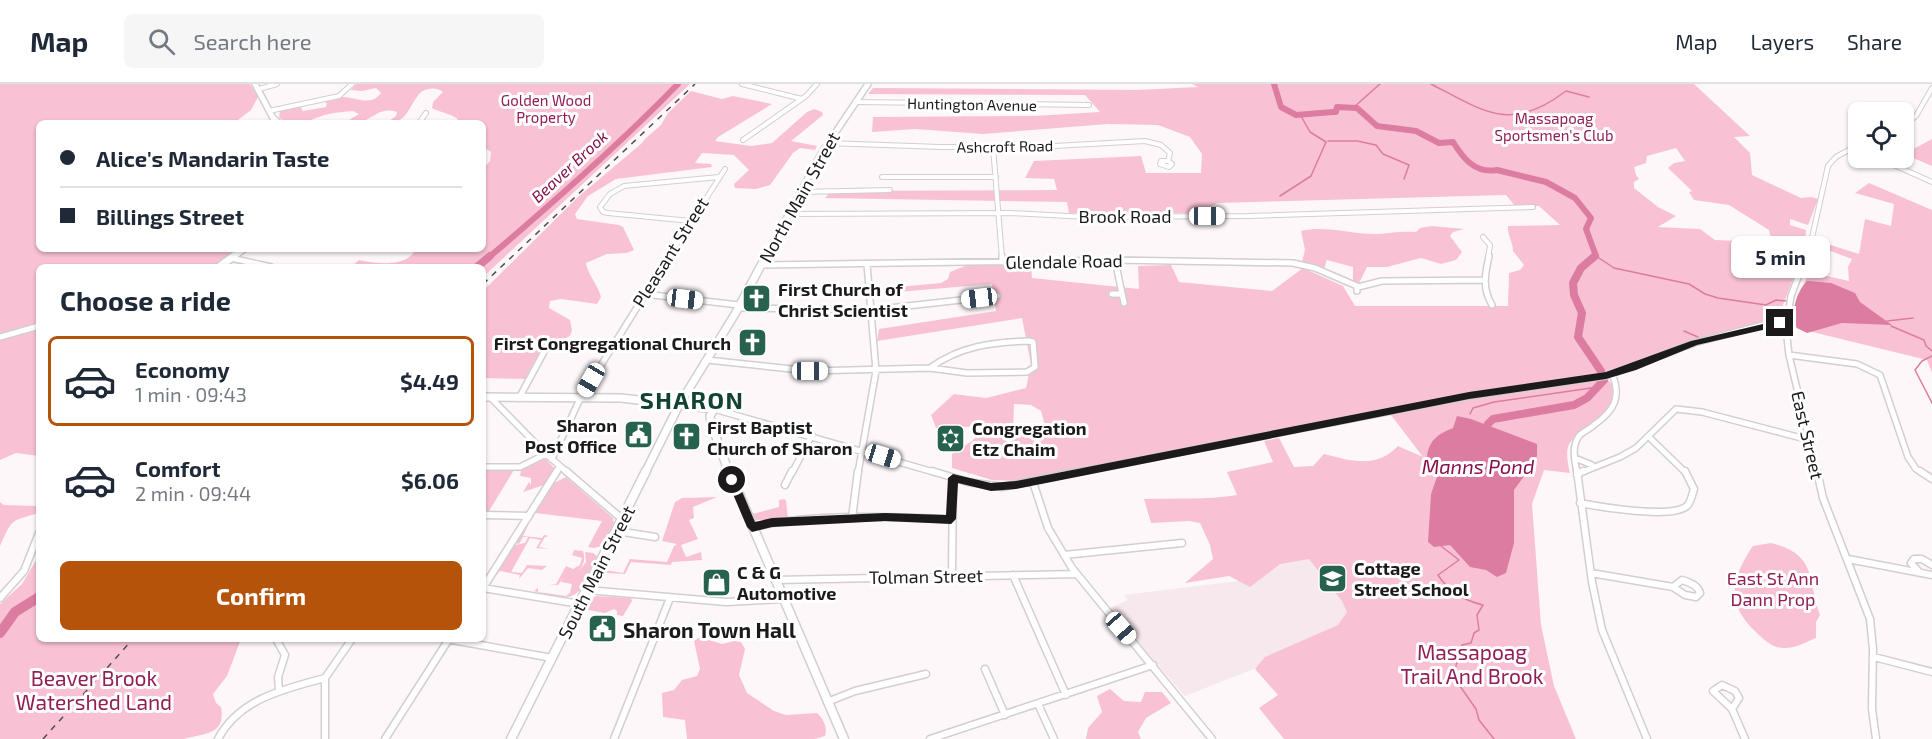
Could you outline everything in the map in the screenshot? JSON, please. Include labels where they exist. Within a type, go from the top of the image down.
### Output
[{"type":"main road","points":[[255,84],[269,111],[276,120]]},
{"type":"main road","name":"North Main Street","points":[[679,405],[739,307],[827,143],[868,84]]},
{"type":"main road","points":[[224,264],[240,252]]},
{"type":"main road","points":[[487,398],[624,399],[714,410],[710,417],[714,434],[844,739]]},
{"type":"main road","name":"South Main Street","points":[[511,739],[679,405]]},
{"type":"street","points":[[259,89],[278,84]]},
{"type":"street","points":[[269,111],[339,96],[352,84]]},
{"type":"street","points":[[742,84],[802,99]]},
{"type":"street","points":[[743,140],[813,91],[817,84]]},
{"type":"street","points":[[1914,118],[1932,88]]},
{"type":"street","name":"Huntington Avenue","points":[[855,102],[1089,105]]},
{"type":"street","points":[[1923,104],[1932,106]]},
{"type":"street","points":[[421,120],[426,113]]},
{"type":"street","name":"Ashcroft Road","points":[[827,143],[1035,147],[1149,141],[1169,150],[1171,156],[1168,161]]},
{"type":"street","points":[[993,147],[1002,262]]},
{"type":"street","name":"East Street","points":[[1848,151],[1836,157],[1828,166],[1811,242],[1795,283],[1786,322],[1789,355],[1823,498],[1870,619],[1874,657],[1872,713],[1876,739]]},
{"type":"street","points":[[1900,168],[1932,182]]},
{"type":"street","name":"Pleasant Street","points":[[552,459],[580,399],[644,294],[725,169]]},
{"type":"street","points":[[691,221],[604,212],[600,207],[610,194],[624,186],[719,177]]},
{"type":"street","points":[[882,177],[996,177]]},
{"type":"street","points":[[800,192],[890,190]]},
{"type":"street","name":"Brook Road","points":[[788,214],[998,213],[1087,217],[1248,216],[1533,207]]},
{"type":"street","points":[[1483,237],[1490,245],[1484,280],[1485,293],[1492,305]]},
{"type":"street","points":[[231,258],[257,264]]},
{"type":"street","points":[[1115,260],[1124,303]]},
{"type":"street","name":"Glendale Road","points":[[761,265],[1115,260],[1298,264],[1315,268],[1358,289],[1383,281],[1484,280]]},
{"type":"street","points":[[852,518],[861,450],[876,371],[867,264]]},
{"type":"street","points":[[644,294],[739,307],[871,310],[997,296]]},
{"type":"street","points":[[1112,294],[1121,294]]},
{"type":"street","points":[[714,410],[812,435],[953,478],[996,487],[1033,482],[1469,396],[1612,374],[1694,343],[1763,325],[1786,322]]},
{"type":"street","points":[[0,337],[36,327]]},
{"type":"street","points":[[707,360],[791,370],[876,371],[930,368],[973,373],[1028,372],[1035,367],[1035,347],[1034,343],[1029,341],[1000,342],[966,348],[948,355],[930,368]]},
{"type":"street","points":[[518,399],[544,352]]},
{"type":"street","points":[[1789,355],[1857,364],[1875,371],[1885,385],[1908,457],[1916,469],[1932,479]]},
{"type":"street","points":[[1612,374],[1618,388],[1610,412],[1603,421],[1579,436],[1574,451],[1598,612],[1607,645],[1647,739]]},
{"type":"street","points":[[487,398],[552,459],[622,519]]},
{"type":"street","points":[[1577,475],[1592,465],[1618,458],[1650,438],[1676,409],[1682,408],[1809,440]]},
{"type":"street","points":[[785,485],[812,435]]},
{"type":"street","points":[[1580,503],[1668,510],[1683,508],[1688,504],[1694,489],[1690,478],[1650,438]]},
{"type":"street","points":[[486,467],[519,467],[546,453]]},
{"type":"street","points":[[1575,458],[1592,465]]},
{"type":"street","points":[[486,583],[560,466]]},
{"type":"street","points":[[952,575],[953,478]]},
{"type":"street","points":[[1033,482],[1050,533],[1077,574],[1097,602],[1185,701],[1212,739]]},
{"type":"street","points":[[486,515],[529,516]]},
{"type":"street","points":[[752,527],[772,522],[852,518],[951,519]]},
{"type":"street","points":[[617,531],[656,537]]},
{"type":"street","points":[[0,598],[24,571],[36,541]]},
{"type":"street","points":[[1064,555],[1182,543]]},
{"type":"street","points":[[1848,559],[1932,575]]},
{"type":"street","points":[[1920,572],[1913,566],[1911,561],[1914,559],[1922,559],[1932,565]]},
{"type":"street","points":[[1591,573],[1673,587]]},
{"type":"street","name":"Tolman Street","points":[[775,580],[1077,574]]},
{"type":"street","points":[[1013,575],[1066,695]]},
{"type":"street","points":[[486,588],[580,604]]},
{"type":"street","points":[[587,590],[730,602],[783,599]]},
{"type":"street","points":[[614,739],[670,598]]},
{"type":"street","points":[[278,642],[285,655],[279,677],[279,691]]},
{"type":"street","points":[[325,739],[325,678],[350,642]]},
{"type":"street","points":[[385,739],[446,642]]},
{"type":"street","points":[[464,642],[552,658]]},
{"type":"street","points":[[1874,657],[1932,672]]},
{"type":"street","points":[[930,739],[1153,665]]},
{"type":"street","points":[[985,669],[1005,715]]},
{"type":"street","points":[[827,702],[855,691],[926,674]]},
{"type":"street","points":[[218,739],[228,720],[279,691],[325,678]]},
{"type":"street","points":[[1038,704],[1054,739]]},
{"type":"street","points":[[1732,709],[1745,739]]},
{"type":"shaded area","name":"Cottage Street School","points":[[1208,505],[1431,599],[1185,696],[1108,609],[1128,600],[1124,595],[1239,581]]},
{"type":"green space","points":[[0,84],[250,84],[258,97],[251,110],[238,120],[36,120],[36,252],[235,252],[217,264],[36,264],[36,324],[0,334]]},
{"type":"green space","name":"Golden Wood Property","points":[[356,84],[690,84],[486,274],[486,264],[354,264],[359,260],[374,263],[398,262],[414,252],[486,252],[486,166],[490,161],[491,152],[486,149],[486,120],[457,120],[451,115],[432,108],[433,102],[443,92],[435,89],[421,92],[407,113],[399,120],[390,120],[396,116],[397,112],[388,110],[366,120],[349,120],[359,114],[353,111],[329,114],[312,120],[283,120],[279,117],[280,111],[300,106],[303,111],[326,107],[327,103],[322,101],[334,98],[346,97],[367,101],[381,93],[376,88],[362,91],[351,90]]},
{"type":"green space","points":[[1192,84],[1694,84],[1750,136],[1734,137],[1750,153],[1752,175],[1801,198],[1818,199],[1808,225],[1790,219],[1790,225],[1806,230],[1805,248],[1779,315],[1772,322],[1691,340],[1621,369],[1603,374],[1616,389],[1608,412],[1569,444],[1567,451],[1570,473],[1544,470],[1532,504],[1541,625],[1554,686],[1576,739],[1284,739],[1259,708],[1278,695],[1255,669],[1265,657],[1338,625],[1347,612],[1342,601],[1309,559],[1280,564],[1250,587],[1229,576],[1185,583],[1213,559],[1210,545],[1200,523],[1189,521],[1151,523],[1144,499],[1237,495],[1227,472],[1273,462],[1264,441],[1279,438],[1294,467],[1313,466],[1324,454],[1353,461],[1372,460],[1381,458],[1398,446],[1423,457],[1391,415],[1464,400],[1574,384],[1571,377],[1020,481],[992,480],[952,468],[952,454],[972,441],[986,426],[936,428],[931,415],[954,394],[986,398],[1026,388],[1031,364],[1022,318],[877,341],[879,329],[996,311],[992,284],[874,294],[876,289],[941,283],[948,279],[950,272],[970,264],[1031,265],[1032,278],[1139,289],[1138,266],[1171,265],[1179,282],[1272,291],[1303,268],[1343,286],[1355,306],[1508,306],[1509,273],[1520,270],[1524,265],[1513,251],[1508,226],[1560,225],[1539,206],[1515,206],[1506,195],[1218,203],[1198,213],[1069,213],[1067,202],[825,198],[831,191],[1057,190],[1054,179],[1025,178],[1034,161],[1141,156],[1146,173],[1201,173],[1202,154],[1190,137],[1158,125],[1108,124],[983,134],[915,129],[872,132],[873,117],[1034,116],[1100,112],[1085,95],[868,94],[873,88],[1136,90],[1198,87]],"holes":[[[1676,148],[1685,161],[1674,163],[1668,168],[1692,191],[1689,192],[1694,200],[1729,205],[1769,230],[1770,235],[1778,239],[1787,236],[1798,245],[1795,254],[1791,258],[1772,257],[1790,268],[1776,270],[1765,268],[1776,277],[1740,272],[1734,267],[1756,259],[1753,252],[1739,241],[1715,240],[1700,229],[1658,227],[1676,216],[1658,207],[1634,188],[1634,182],[1639,179],[1634,167],[1646,163],[1647,156]],[[1014,404],[1031,405],[1041,411],[1045,425],[1037,438],[1013,432]]]},
{"type":"green space","points":[[691,91],[722,99],[733,96],[772,104],[715,141],[751,146],[772,143],[807,112],[814,109],[822,112],[823,115],[791,141],[817,146],[815,150],[800,148],[793,153],[770,185],[756,189],[735,188],[734,184],[749,170],[734,155],[702,153],[695,163],[711,164],[712,167],[616,179],[588,196],[575,214],[577,219],[623,227],[634,250],[627,253],[607,254],[586,263],[601,297],[597,304],[561,299],[550,301],[549,308],[570,320],[572,330],[570,336],[551,345],[545,344],[525,379],[486,378],[486,288],[578,197],[661,125],[668,113]]},
{"type":"green space","points":[[1932,139],[1932,166],[1914,158],[1914,149]]},
{"type":"green space","points":[[1869,183],[1932,210],[1932,373],[1927,360],[1792,327],[1793,309],[1809,272],[1849,281],[1848,267],[1852,259],[1817,246],[1818,241],[1859,254],[1865,219],[1891,226],[1894,204],[1855,193]]},
{"type":"green space","points":[[1432,226],[1464,229],[1453,232],[1450,236],[1462,252],[1456,260],[1441,264],[1421,258],[1387,267],[1367,267],[1359,283],[1353,281],[1353,267],[1327,260],[1324,269],[1302,262],[1305,250],[1301,231],[1320,229],[1378,234],[1416,232],[1420,228]]},
{"type":"green space","points":[[36,329],[36,456],[16,453],[0,460],[0,339]]},
{"type":"green space","points":[[544,457],[555,469],[544,485],[523,492],[529,482],[531,485],[531,478],[520,476],[521,470]]},
{"type":"green space","points":[[486,470],[514,470],[489,511],[486,512]]},
{"type":"green space","points":[[566,477],[613,518],[614,523],[602,546],[588,547],[602,521],[535,513],[554,483]]},
{"type":"green space","points":[[717,497],[693,507],[694,518],[689,520],[698,539],[681,545],[686,557],[701,552],[702,560],[672,562],[671,565],[631,562],[625,574],[601,575],[608,561],[605,570],[623,573],[630,559],[667,562],[677,544],[662,541],[675,502],[682,498]]},
{"type":"green space","points":[[779,500],[786,500],[788,519],[754,520],[752,514],[779,507]]},
{"type":"green space","points":[[0,502],[4,505],[36,506],[36,514],[13,522],[0,546]]},
{"type":"green space","points":[[530,521],[523,536],[542,538],[544,535],[549,536],[545,537],[539,547],[549,549],[536,548],[541,540],[530,538],[511,572],[522,573],[527,565],[547,566],[542,570],[528,568],[519,579],[520,575],[500,571],[496,575],[515,545],[525,543],[528,537],[523,537],[519,544],[516,543]]},
{"type":"green space","name":"East St Ann Dann Prop","points":[[1771,543],[1786,548],[1803,561],[1808,569],[1820,615],[1816,622],[1816,638],[1793,647],[1781,648],[1766,641],[1747,622],[1736,601],[1736,580],[1753,546]]},
{"type":"green space","points":[[574,550],[583,551],[584,554],[584,563],[578,572],[586,562],[585,552],[597,556],[586,580],[576,593],[570,596],[561,597],[538,592],[566,596],[570,593],[572,584],[561,582],[563,578],[558,585],[549,584],[556,584],[566,566],[573,569],[580,565],[582,558],[572,555]]},
{"type":"green space","name":"Beaver Brook Watershed Land","points":[[36,560],[36,642],[240,642],[227,676],[213,694],[216,703],[221,707],[222,716],[217,728],[206,734],[184,739],[0,739],[0,604],[22,584]]},
{"type":"green space","points":[[596,596],[631,598],[632,601],[623,616],[617,615],[614,609],[605,613],[583,609],[585,605],[589,606],[586,603]]},
{"type":"green space","points":[[700,637],[722,644],[741,642],[745,649],[739,675],[747,693],[774,711],[786,715],[817,713],[824,723],[825,736],[815,739],[687,739],[685,720],[663,717],[662,693],[674,690],[682,680],[697,676],[700,669],[694,641]]},
{"type":"green space","points":[[1110,689],[1124,701],[1141,702],[1145,692],[1162,692],[1171,703],[1146,718],[1138,732],[1141,739],[1086,739],[1088,728],[1102,712],[1097,696]]},
{"type":"water","points":[[1807,281],[1831,283],[1855,293],[1860,302],[1892,325],[1842,323],[1807,333],[1797,328],[1794,316],[1795,303]]},
{"type":"water","name":"Manns Pond","points":[[1457,416],[1537,444],[1537,456],[1533,464],[1514,490],[1514,543],[1506,573],[1497,577],[1486,570],[1470,567],[1450,545],[1434,547],[1428,542],[1431,494],[1437,477],[1427,457],[1428,451],[1435,438],[1453,428]]},
{"type":"waterway","name":"Beaver Brook","points":[[488,258],[585,173],[678,84]]},
{"type":"waterway","points":[[1274,84],[1281,107],[1296,115],[1336,112],[1337,107],[1357,108],[1377,126],[1416,131],[1439,143],[1453,142],[1470,163],[1482,170],[1497,170],[1546,182],[1575,198],[1591,218],[1586,229],[1596,256],[1593,258]]},
{"type":"waterway","points":[[1354,107],[1380,84]]},
{"type":"waterway","points":[[1431,84],[1467,103],[1498,114],[1513,115],[1529,112],[1547,104],[1566,91],[1589,97]]},
{"type":"waterway","points":[[1280,196],[1311,176],[1326,142],[1310,132],[1301,116]]},
{"type":"waterway","points":[[1328,141],[1357,141],[1376,145],[1383,154],[1409,165],[1404,179]]},
{"type":"waterway","name":"Beaver Brook","points":[[481,264],[490,256]]},
{"type":"waterway","points":[[1595,256],[1581,268],[1573,283],[1574,295],[1582,313],[1578,337],[1601,371]]},
{"type":"waterway","points":[[1596,256],[1614,268],[1689,284],[1705,294],[1718,298],[1766,305],[1776,300],[1786,301]]},
{"type":"waterway","points":[[1887,321],[1913,318]]},
{"type":"waterway","points":[[1891,326],[1924,340],[1926,346],[1932,351]]},
{"type":"waterway","points":[[1684,331],[1698,337]]},
{"type":"waterway","points":[[1932,356],[1922,361],[1915,370],[1932,403]]},
{"type":"waterway","points":[[1488,424],[1493,419],[1574,405],[1587,398],[1604,380]]},
{"type":"waterway","points":[[1470,414],[1473,408],[1494,402],[1598,387]]},
{"type":"waterway","points":[[1441,546],[1459,560],[1438,575],[1457,594],[1483,605],[1477,615],[1479,630],[1474,633],[1471,643],[1462,645],[1453,676],[1476,709],[1479,720],[1494,739]]},
{"type":"waterway","name":"Beaver Brook","points":[[0,633],[15,612],[36,599]]},
{"type":"railway","points":[[486,281],[695,84]]},
{"type":"railway","points":[[43,739],[130,642]]},
{"type":"place","name":"First Church of Christ Scientist","points":[[757,299]]},
{"type":"place","name":"First Congregational Church","points":[[752,343]]},
{"type":"place","name":"Sharon Post Office","points":[[638,435]]},
{"type":"place","name":"First Baptist Church of Sharon","points":[[686,437]]},
{"type":"place","name":"Congregation Etz Chaim","points":[[951,438]]},
{"type":"place","name":"Cottage Street School","points":[[1333,578]]},
{"type":"place","name":"C & G Automotive","points":[[716,582]]},
{"type":"place","name":"Sharon Town Hall","points":[[602,629]]},
{"type":"district","name":"SHARON","points":[[692,399]]},
{"type":"route","points":[[732,480],[752,527],[772,522],[885,517],[951,519],[951,482],[953,478],[991,487],[1016,485],[1469,396],[1606,376],[1694,343],[1780,323]]},
{"type":"park label","name":"Massapoag Sportsmen's Club","points":[[1554,126]]},
{"type":"park label","name":"Massapoag Trail And Brook","points":[[1472,663]]}]
